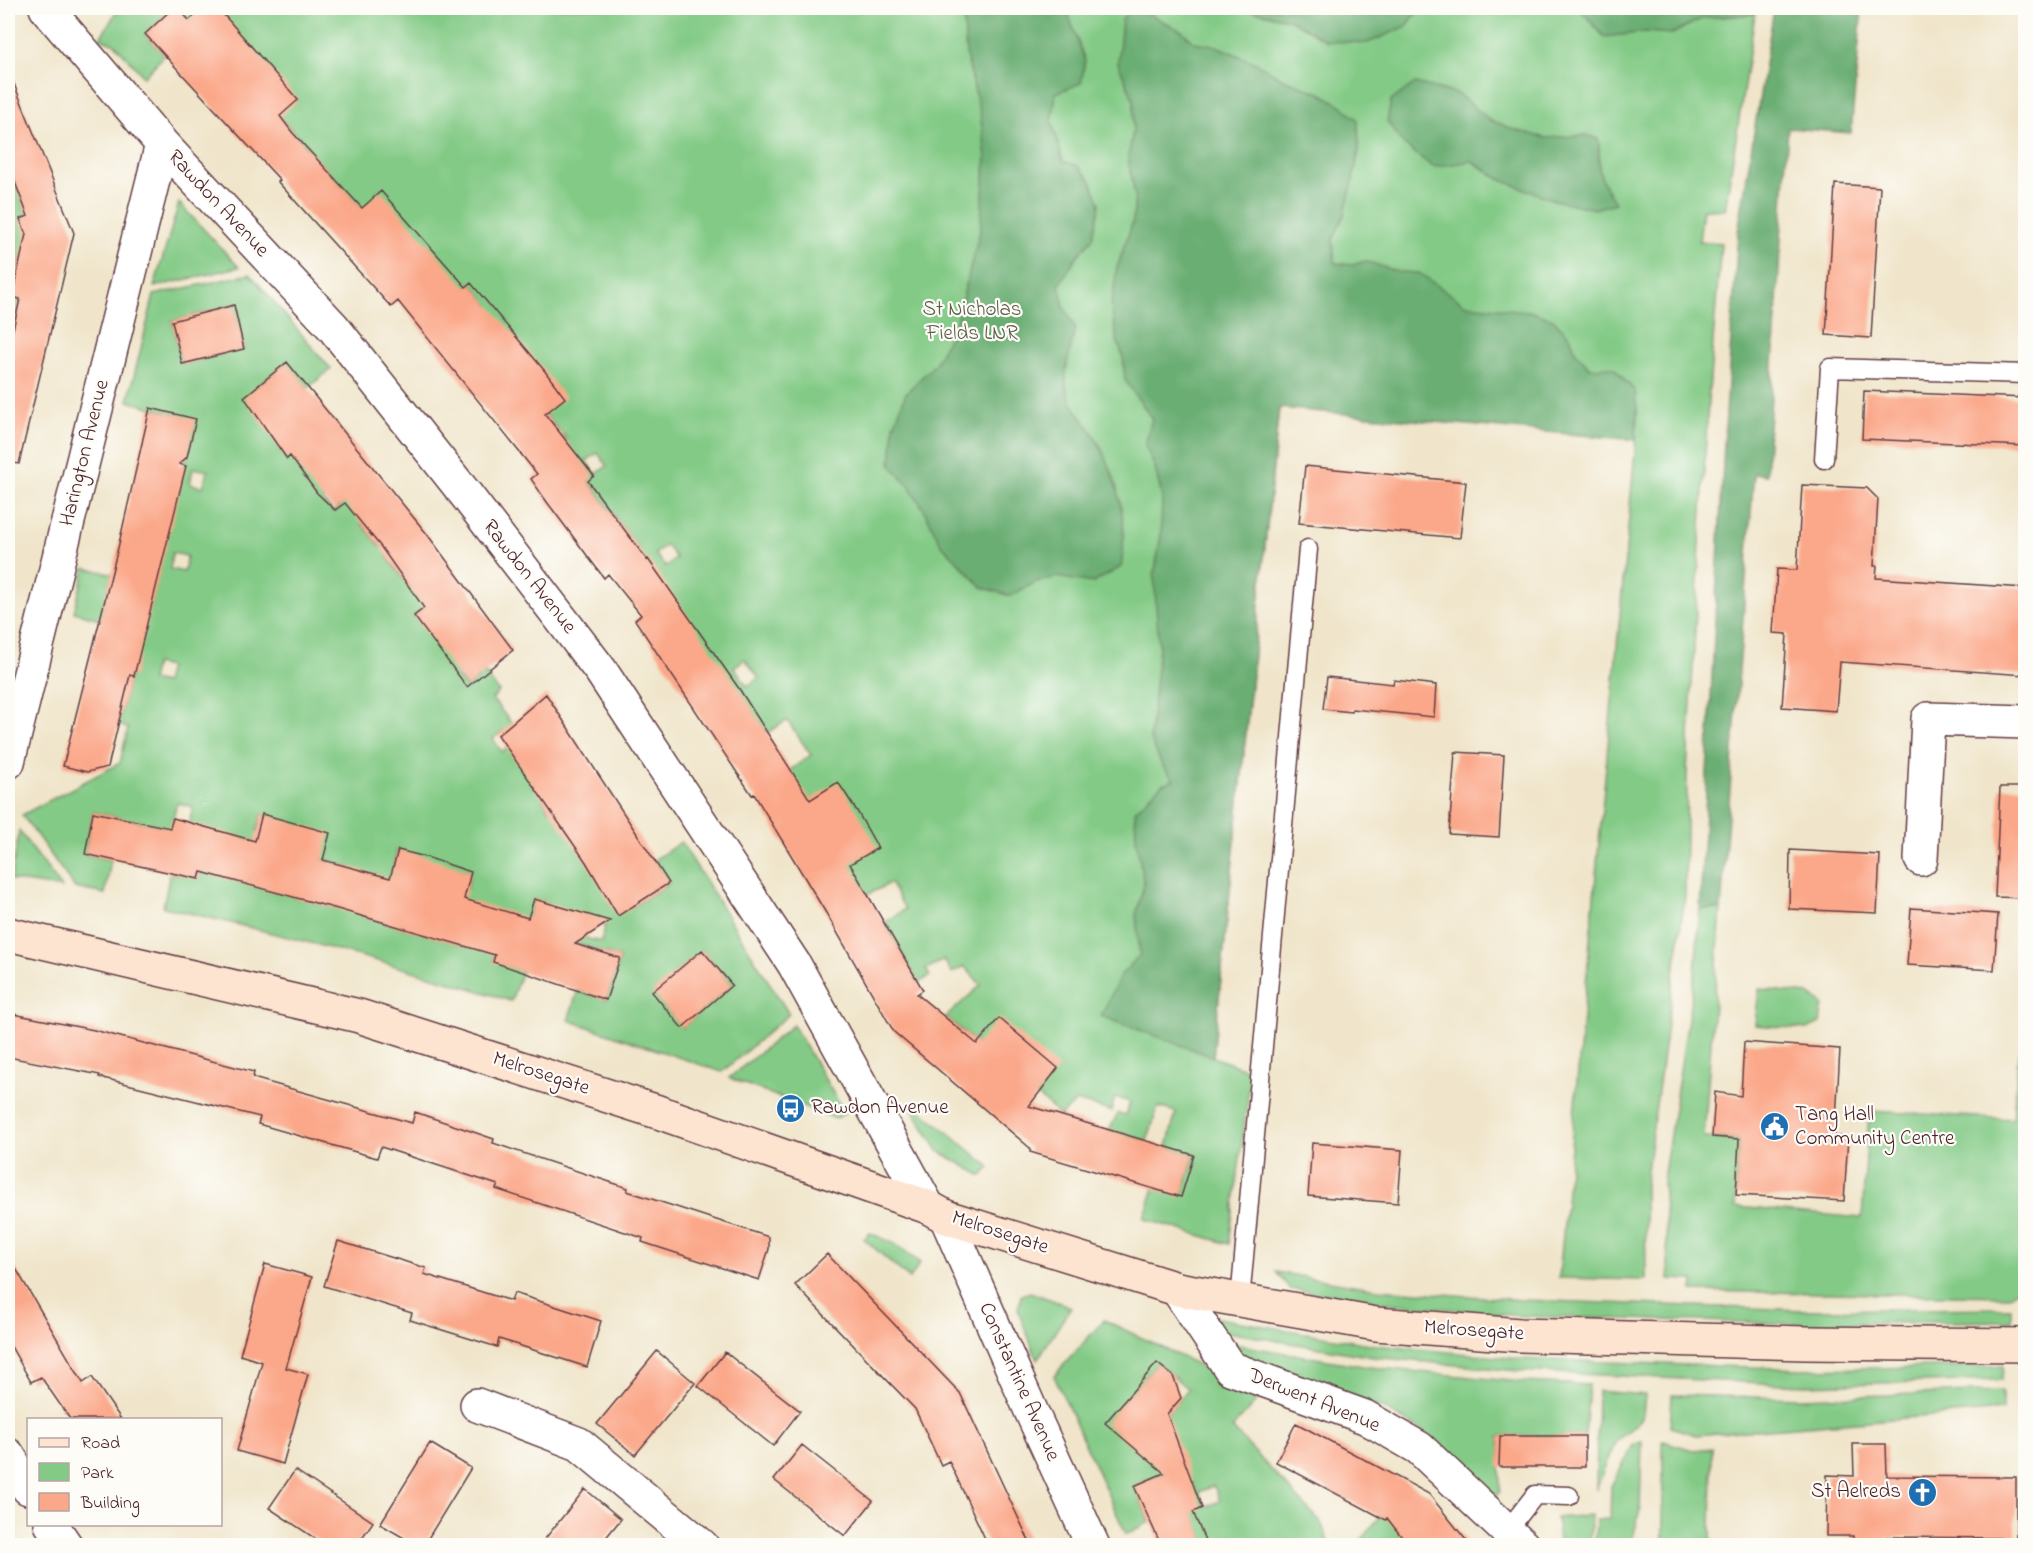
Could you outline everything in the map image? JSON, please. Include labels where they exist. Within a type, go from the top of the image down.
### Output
[{"type":"street","name":"Rawdon Avenue","points":[[46,8],[162,144],[333,327],[602,671],[794,964],[937,1212]]},
{"type":"street","name":"Harington Avenue","points":[[8,762],[13,717],[162,144]]},
{"type":"street","points":[[1921,859],[1928,718],[2025,722]]},
{"type":"street","name":"Melrosegate","points":[[8,934],[359,1016],[658,1112],[937,1212],[1178,1289],[1376,1324],[1520,1335],[1804,1343],[2025,1345]]},
{"type":"street","name":"Constantine Avenue","points":[[937,1212],[1093,1545]]},
{"type":"street","name":"Derwent Avenue","points":[[1178,1289],[1230,1368],[1365,1417],[1419,1448],[1515,1538]]},
{"type":"street","points":[[477,1405],[579,1443],[702,1545]]},
{"type":"street","points":[[8,1455],[27,1486]]},
{"type":"street","points":[[52,1526],[66,1545]]},
{"type":"lane","points":[[1824,459],[1830,368],[2025,374]]},
{"type":"lane","points":[[1240,1301],[1308,549]]},
{"type":"lane","points":[[1515,1538],[1535,1495],[1569,1496]]},
{"type":"green space","points":[[119,8],[173,8],[145,34],[164,55],[144,77],[115,44],[100,38]]},
{"type":"green space","name":"St Nicholas Fields LNR","points":[[178,8],[203,8],[199,11],[210,23],[221,14],[216,8],[1721,8],[1721,17],[1755,14],[1725,210],[1703,209],[1699,241],[1721,243],[1708,403],[1687,771],[1685,895],[1645,1185],[1646,1280],[1559,1278],[1637,410],[1279,407],[1213,1057],[1251,1071],[1229,1244],[1144,1219],[1154,1188],[1182,1196],[1194,1156],[1167,1147],[1176,1112],[1158,1107],[1147,1141],[1109,1130],[1118,1113],[1126,1115],[1130,1102],[1115,1097],[1111,1111],[1076,1101],[1061,1116],[946,1017],[981,985],[964,966],[952,973],[944,960],[926,969],[930,976],[919,983],[884,923],[905,909],[890,883],[867,895],[790,770],[811,755],[787,720],[767,733],[651,566],[560,442],[566,438],[303,142]],"holes":[[[471,283],[490,306],[460,292]],[[598,453],[607,466],[596,474],[586,461]],[[666,545],[676,558],[666,567],[655,554]],[[745,659],[759,678],[747,686],[734,667]]]},
{"type":"green space","points":[[963,8],[1066,8],[1085,61],[1081,83],[1056,93],[1052,122],[1063,161],[1078,166],[1091,181],[1100,204],[1093,238],[1075,259],[1059,285],[1064,307],[1075,327],[1066,369],[1066,386],[1073,406],[1104,453],[1116,484],[1124,534],[1121,567],[1093,583],[1057,577],[1036,582],[1010,596],[982,587],[941,544],[923,508],[909,486],[891,465],[894,426],[906,393],[935,364],[956,323],[980,231],[986,157],[980,113],[966,54]]},
{"type":"green space","points":[[1240,8],[1420,8],[1407,26],[1368,43],[1327,41],[1291,20]]},
{"type":"green space","points":[[1579,8],[1755,8],[1755,14],[1703,18],[1672,34],[1646,32],[1604,37]]},
{"type":"green space","points":[[1774,8],[1862,8],[1851,133],[1788,128],[1766,475],[1754,473],[1721,909],[1700,909],[1724,444],[1738,232]]},
{"type":"green space","points":[[1128,12],[1145,12],[1182,31],[1194,42],[1214,45],[1256,63],[1283,79],[1320,93],[1341,105],[1358,120],[1359,151],[1344,215],[1333,240],[1335,263],[1353,265],[1365,261],[1399,272],[1419,273],[1466,305],[1529,311],[1553,319],[1571,338],[1575,351],[1590,368],[1613,367],[1635,391],[1637,410],[1636,440],[1279,408],[1213,1057],[1101,1016],[1121,975],[1140,955],[1136,915],[1144,884],[1136,839],[1135,811],[1162,784],[1174,780],[1162,765],[1150,738],[1159,646],[1154,576],[1161,535],[1162,497],[1155,468],[1145,445],[1152,419],[1125,380],[1123,357],[1117,340],[1111,307],[1117,268],[1133,221],[1135,195],[1128,159],[1133,131],[1134,101],[1118,63],[1122,19]]},
{"type":"green space","points":[[1415,83],[1458,94],[1490,120],[1515,130],[1546,138],[1587,135],[1598,139],[1600,174],[1615,203],[1595,209],[1554,200],[1501,180],[1472,161],[1433,167],[1403,144],[1387,121],[1391,101]]},
{"type":"green space","points":[[8,164],[28,216],[33,251],[27,255],[21,254],[12,296],[20,299],[8,351]]},
{"type":"green space","points":[[179,203],[239,267],[154,287]]},
{"type":"green space","points":[[250,274],[331,369],[308,388],[286,362],[259,385],[367,517],[361,523],[381,547],[387,544],[391,550],[386,556],[410,588],[418,582],[499,692],[492,699],[518,731],[520,740],[537,766],[547,760],[624,879],[617,884],[632,907],[669,884],[654,860],[681,842],[789,1014],[722,1072],[568,1020],[578,990],[606,1000],[620,958],[507,920],[493,961],[522,971],[511,1001],[338,950],[163,907],[170,873],[199,878],[207,836],[93,812],[85,854],[111,860],[105,894],[75,888],[22,815],[120,763],[128,728],[118,725],[141,630],[74,612],[85,568],[112,574],[106,600],[150,610],[195,420],[128,401],[154,295]],"holes":[[[233,305],[244,349],[182,364],[172,321]],[[289,436],[299,449],[288,458],[278,445]],[[193,468],[208,471],[203,487],[190,484]],[[334,491],[344,503],[333,512],[322,500]],[[172,553],[187,556],[184,572],[170,569]],[[425,608],[435,620],[424,629],[414,616]],[[155,664],[169,667],[165,683],[151,680]],[[467,666],[478,679],[466,687],[456,675]],[[503,730],[514,743],[502,752],[493,739]],[[553,788],[561,802],[549,810],[541,796]],[[177,803],[193,807],[189,824],[173,819]],[[262,814],[278,819],[273,836],[257,831]],[[237,836],[350,867],[339,909],[225,878]],[[594,848],[603,861],[591,869],[582,855]],[[397,850],[413,855],[409,872],[393,867]],[[456,868],[471,872],[467,889],[451,884]],[[373,874],[485,906],[473,948],[362,916]],[[534,899],[550,904],[545,921],[529,916]],[[589,921],[605,926],[601,942],[585,938]],[[702,950],[732,985],[682,1028],[653,992]]]},
{"type":"green space","points":[[19,831],[62,888],[11,880]]},
{"type":"green space","points":[[1700,909],[1721,909],[1704,1138],[1739,1139],[1735,1207],[1862,1218],[1869,1111],[2013,1119],[2018,1056],[2025,1043],[2025,1282],[2010,1296],[1693,1291],[1694,1280],[1669,1279],[1663,1180],[1695,973]]},
{"type":"green space","points":[[1759,989],[1809,994],[1823,1004],[1820,1023],[1807,1029],[1755,1025]]},
{"type":"green space","points":[[793,1025],[845,1113],[836,1119],[729,1078]]},
{"type":"green space","points":[[913,1104],[990,1167],[982,1176],[938,1151],[911,1107]]},
{"type":"green space","points":[[870,1233],[895,1244],[920,1263],[910,1279],[864,1239]]},
{"type":"green space","points":[[1276,1272],[1377,1289],[1522,1300],[1804,1310],[2011,1308],[2011,1321],[1803,1324],[1521,1316],[1375,1302],[1290,1289]]},
{"type":"green space","points":[[1030,1292],[1071,1307],[1037,1360],[1018,1310],[1021,1295]]},
{"type":"green space","points":[[1201,1315],[1375,1345],[1520,1359],[1804,1369],[2003,1366],[2002,1380],[1804,1385],[1519,1371],[1373,1357],[1233,1333],[1212,1329]]},
{"type":"green space","points":[[1104,1320],[1262,1395],[1232,1428],[1321,1523],[1330,1545],[1207,1545],[1173,1469],[1134,1486],[1150,1522],[1126,1534],[1054,1376]],"holes":[[[1157,1363],[1188,1389],[1137,1450],[1106,1423]],[[1214,1486],[1220,1501],[1205,1507],[1199,1492]]]},
{"type":"green space","points":[[1221,1342],[1369,1367],[1521,1382],[1589,1385],[1585,1436],[1500,1436],[1500,1491],[1497,1497],[1443,1446],[1384,1409],[1242,1361]]},
{"type":"green space","points":[[1598,1391],[1645,1395],[1643,1414],[1637,1424],[1616,1441],[1596,1489]]},
{"type":"green space","points":[[2002,1391],[2003,1410],[1696,1435],[1670,1427],[1672,1395],[1802,1398]]},
{"type":"green space","points":[[1642,1441],[1640,1509],[1633,1545],[1595,1545],[1596,1520],[1610,1519],[1611,1486],[1633,1445]]},
{"type":"green space","points":[[1663,1441],[1693,1450],[1712,1448],[1711,1545],[1663,1545]]},
{"type":"green space","points":[[1591,1515],[1590,1545],[1562,1545],[1559,1540],[1556,1518]]},
{"type":"green space","points":[[1380,1517],[1388,1518],[1408,1545],[1355,1546]]},
{"type":"building","points":[[173,8],[178,8],[189,20],[203,8],[218,8],[298,100],[280,116],[292,132],[362,208],[381,191],[466,287],[471,283],[544,370],[565,398],[545,414],[594,476],[588,481],[648,559],[740,690],[810,800],[838,782],[857,811],[878,848],[850,864],[923,990],[917,994],[977,1044],[999,1018],[1058,1068],[1029,1106],[1194,1155],[1181,1197],[1030,1152],[1030,1148],[894,1032],[754,794],[752,795],[635,620],[641,615],[608,574],[604,578],[547,502],[531,479],[537,474],[398,301],[391,307],[278,182],[280,180],[145,34]]},
{"type":"building","points":[[8,69],[74,233],[19,464],[8,462],[8,351],[20,299],[12,297],[26,234],[20,219],[28,216],[8,164]]},
{"type":"building","points":[[1835,184],[1880,187],[1871,338],[1826,335]]},
{"type":"building","points":[[234,305],[244,349],[182,364],[172,321]]},
{"type":"building","points":[[287,362],[427,534],[513,650],[467,687],[414,616],[424,608],[381,547],[345,503],[335,510],[317,493],[290,456],[287,459],[244,397]]},
{"type":"building","points":[[1864,391],[2025,398],[2025,446],[1862,439]]},
{"type":"building","points":[[150,408],[196,419],[187,457],[179,464],[186,466],[134,676],[130,675],[108,767],[87,772],[63,766],[118,548]]},
{"type":"building","points":[[1305,466],[1466,482],[1460,538],[1299,523]]},
{"type":"building","points":[[1802,485],[1867,488],[1878,499],[1874,566],[1877,566],[1876,578],[2025,588],[2025,675],[1840,662],[1836,711],[1782,707],[1787,634],[1773,633],[1777,569],[1797,570]]},
{"type":"building","points":[[1327,677],[1393,684],[1394,680],[1436,685],[1434,717],[1352,709],[1352,712],[1323,709]]},
{"type":"building","points":[[546,694],[669,883],[618,916],[586,862],[498,735]]},
{"type":"building","points":[[1455,752],[1504,755],[1499,837],[1449,834]]},
{"type":"building","points":[[2000,787],[2025,787],[2025,898],[1995,897]]},
{"type":"building","points":[[93,812],[170,828],[173,818],[255,841],[262,814],[330,833],[323,860],[390,878],[398,850],[426,857],[471,872],[464,899],[528,918],[534,899],[610,921],[575,944],[620,958],[606,1000],[493,962],[495,955],[334,908],[201,872],[199,879],[85,854]]},
{"type":"building","points":[[1790,850],[1880,855],[1877,913],[1789,909]]},
{"type":"building","points":[[1911,908],[1998,914],[1994,970],[1907,965]]},
{"type":"building","points":[[702,950],[732,985],[682,1028],[652,992]]},
{"type":"building","points":[[8,1013],[94,1030],[254,1072],[253,1078],[412,1123],[415,1112],[494,1139],[493,1143],[628,1188],[627,1191],[769,1237],[769,1249],[759,1280],[642,1242],[643,1238],[496,1189],[498,1185],[381,1147],[377,1158],[258,1124],[260,1117],[99,1077],[100,1075],[8,1057]]},
{"type":"building","name":"Tang Hall Community Centre","points":[[1744,1042],[1840,1049],[1835,1136],[1848,1137],[1844,1201],[1736,1195],[1739,1139],[1712,1137],[1715,1092],[1741,1096]]},
{"type":"building","points":[[1312,1143],[1402,1150],[1398,1203],[1308,1196]]},
{"type":"building","points":[[338,1241],[426,1268],[424,1274],[511,1301],[514,1293],[601,1321],[587,1367],[499,1339],[497,1347],[410,1320],[412,1313],[324,1286]]},
{"type":"building","points":[[827,1254],[960,1393],[1031,1545],[988,1545],[949,1461],[941,1465],[915,1409],[795,1285]]},
{"type":"building","points":[[8,1255],[83,1383],[92,1377],[120,1418],[69,1418],[41,1377],[31,1382],[8,1341]]},
{"type":"building","points":[[265,1264],[312,1277],[286,1368],[308,1374],[283,1464],[237,1451],[262,1362],[240,1355]]},
{"type":"building","points":[[657,1351],[695,1383],[635,1455],[597,1424]]},
{"type":"building","points":[[725,1352],[800,1411],[773,1446],[698,1386]]},
{"type":"building","points":[[1157,1363],[1173,1376],[1181,1398],[1167,1414],[1202,1508],[1193,1512],[1207,1545],[1161,1545],[1134,1486],[1164,1473],[1105,1423]]},
{"type":"building","points":[[1296,1423],[1429,1494],[1470,1545],[1408,1545],[1387,1518],[1386,1520],[1276,1462]]},
{"type":"building","points":[[1500,1436],[1585,1436],[1585,1467],[1499,1467]]},
{"type":"building","points":[[430,1443],[471,1468],[424,1545],[416,1545],[380,1524]]},
{"type":"building","name":"St Aelreds","points":[[1853,1444],[1886,1444],[1887,1476],[2016,1477],[2016,1538],[1886,1537],[1886,1545],[1853,1545],[1853,1536],[1826,1536],[1827,1475],[1854,1476]]},
{"type":"building","points":[[802,1445],[873,1501],[845,1536],[774,1480]]},
{"type":"building","points":[[295,1470],[373,1522],[357,1545],[325,1545],[269,1508]]},
{"type":"building","points":[[585,1489],[621,1519],[600,1545],[540,1545]]},
{"type":"place","name":"Rawdon Avenue","points":[[790,1108]]},
{"type":"place","name":"Tang Hall Community Centre","points":[[1774,1127]]},
{"type":"place","name":"St Aelreds","points":[[1922,1492]]}]
